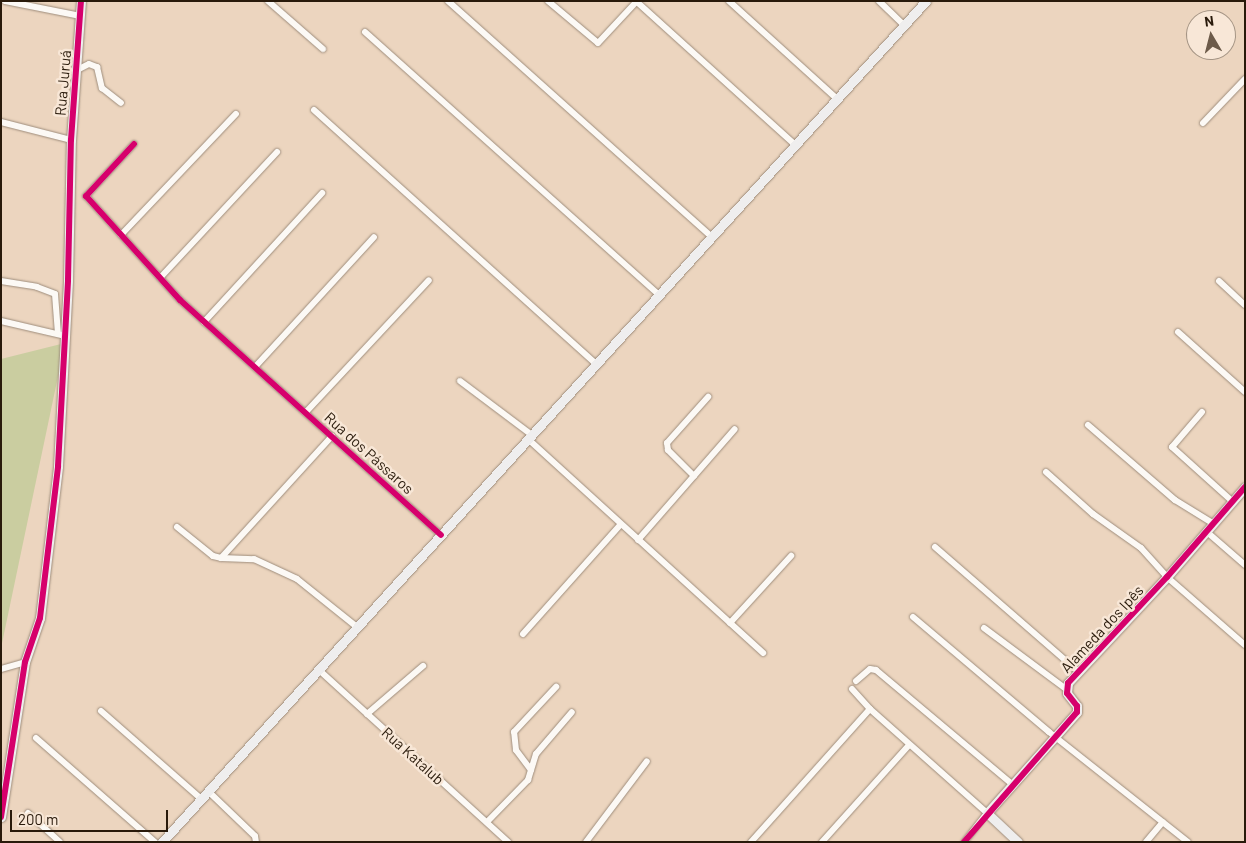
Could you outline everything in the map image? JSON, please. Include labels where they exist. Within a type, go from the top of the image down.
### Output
[{"type":"street","points":[[5,1],[81,16]]},
{"type":"street","name":"Rua Juruá","points":[[1,817],[25,662],[40,618],[43,600],[58,466],[61,335],[71,140],[81,1]]},
{"type":"street","points":[[268,1],[323,49]]},
{"type":"street","points":[[448,1],[712,237]]},
{"type":"street","points":[[548,1],[598,43],[637,2],[795,145]]},
{"type":"street","points":[[729,1],[837,99]]},
{"type":"street","points":[[878,1],[904,25]]},
{"type":"street","points":[[162,842],[926,1]]},
{"type":"street","points":[[365,32],[659,295]]},
{"type":"street","points":[[76,70],[90,64],[97,67],[101,86],[121,103]]},
{"type":"street","points":[[1203,123],[1245,79]]},
{"type":"street","points":[[314,110],[596,364]]},
{"type":"street","points":[[121,235],[236,114]]},
{"type":"street","points":[[1,122],[71,140]]},
{"type":"street","name":"Rua dos Pássaros","points":[[134,144],[86,196],[160,278],[204,322],[441,535]]},
{"type":"street","points":[[160,278],[277,152]]},
{"type":"street","points":[[204,322],[322,193]]},
{"type":"street","points":[[255,367],[374,237]]},
{"type":"street","points":[[306,412],[429,280]]},
{"type":"street","points":[[1,281],[37,287],[55,294],[61,335],[1,321]]},
{"type":"street","points":[[1219,281],[1245,304]]},
{"type":"street","points":[[1178,332],[1245,392]]},
{"type":"street","points":[[460,381],[530,437],[620,525],[763,653]]},
{"type":"street","points":[[694,476],[668,450],[667,443],[708,397]]},
{"type":"street","points":[[1202,412],[1172,447],[1232,502]]},
{"type":"street","points":[[1088,425],[1174,500],[1194,509],[1214,524]]},
{"type":"street","points":[[638,540],[735,429]]},
{"type":"street","points":[[221,558],[332,436]]},
{"type":"street","points":[[1046,472],[1093,514],[1141,548],[1168,577],[1245,645]]},
{"type":"street","name":"Alameda dos Ipês","points":[[987,813],[1078,711],[1066,689],[1079,672],[1168,577],[1245,487]]},
{"type":"street","points":[[523,634],[620,525]]},
{"type":"street","points":[[177,527],[213,556],[254,559],[297,579],[357,627]]},
{"type":"street","points":[[1207,532],[1245,565]]},
{"type":"street","points":[[935,547],[1079,672]]},
{"type":"street","points":[[730,623],[791,556]]},
{"type":"street","points":[[912,617],[1055,737],[1188,842]]},
{"type":"street","points":[[984,628],[1066,689]]},
{"type":"street","points":[[1,669],[25,662]]},
{"type":"street","points":[[367,714],[423,666]]},
{"type":"street","points":[[856,681],[870,669],[876,670],[1013,785]]},
{"type":"street","name":"Rua Katalub","points":[[319,670],[508,842]]},
{"type":"street","points":[[531,770],[516,750],[514,732],[556,687]]},
{"type":"street","points":[[852,689],[870,709],[909,745],[987,813],[1011,840]]},
{"type":"street","points":[[751,842],[870,709]]},
{"type":"street","points":[[101,711],[200,798]]},
{"type":"street","points":[[487,822],[528,780],[536,754],[572,712]]},
{"type":"street","points":[[36,738],[155,842]]},
{"type":"street","points":[[822,842],[909,745]]},
{"type":"street","points":[[586,842],[646,761]]},
{"type":"street","points":[[208,791],[255,836],[256,842]]},
{"type":"street","points":[[28,813],[60,842]]},
{"type":"street","points":[[964,842],[987,813]]},
{"type":"street","points":[[1146,842],[1163,822]]},
{"type":"green space","points":[[65,343],[1,648],[1,359]]},
{"type":"cycle path","points":[[1,817],[25,662],[40,618],[58,466],[68,280],[71,140],[81,1]]},
{"type":"cycle path","points":[[134,144],[86,196],[180,300],[441,535]]},
{"type":"cycle path","points":[[964,842],[1077,712],[1077,706],[1067,693],[1068,683],[1167,577],[1245,487]]}]
